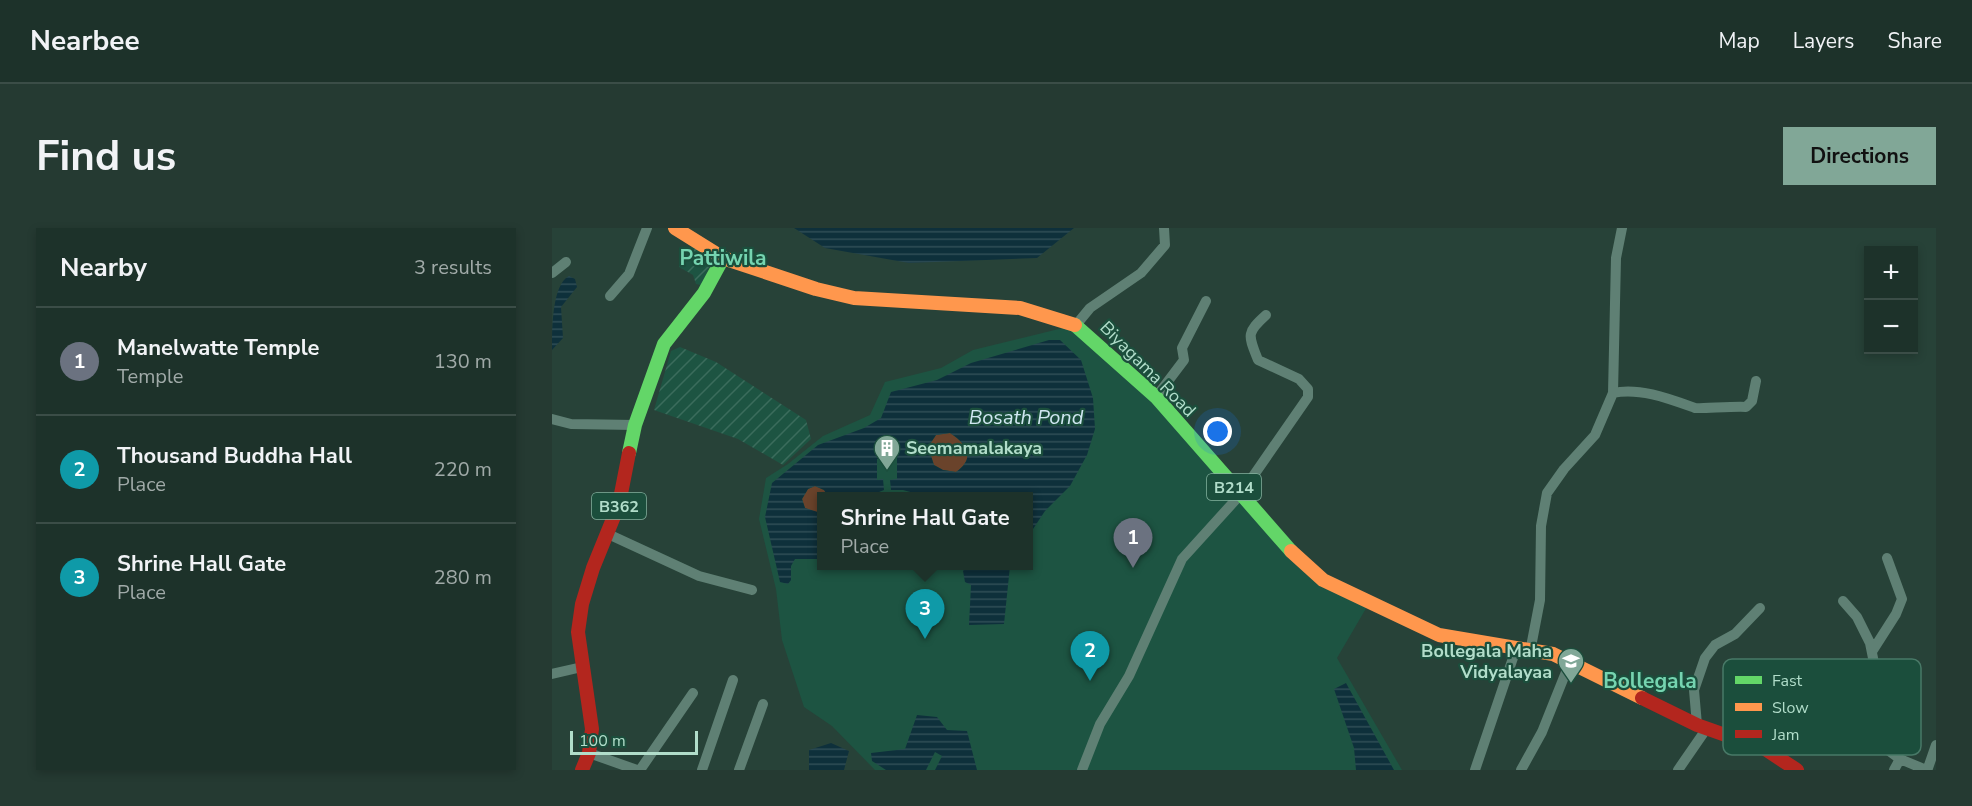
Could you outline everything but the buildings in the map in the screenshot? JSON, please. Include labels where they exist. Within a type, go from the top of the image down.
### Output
[{"type":"main road","name":"Biyagama Road","points":[[675,228],[723,258],[816,289],[854,298],[1020,308],[1076,325],[1156,397],[1240,495],[1310,570],[1334,586],[1439,635],[1530,652],[1553,654],[1702,726],[1723,734]]},
{"type":"main road","name":"B362","points":[[582,770],[589,753],[592,729],[579,632],[582,604],[622,495],[635,425],[664,344],[704,293],[723,258]]},
{"type":"main road","name":"Biyagama Road","points":[[1774,755],[1797,770]]},
{"type":"street","points":[[610,296],[629,274],[647,228]]},
{"type":"street","points":[[1076,325],[1090,308],[1141,273],[1165,245],[1164,228]]},
{"type":"street","points":[[1530,652],[1540,600],[1541,526],[1548,493],[1564,469],[1595,435],[1613,393],[1616,258],[1622,228]]},
{"type":"street","points":[[552,273],[566,262]]},
{"type":"street","points":[[1156,397],[1184,360],[1182,348],[1206,301]]},
{"type":"street","points":[[1082,770],[1100,724],[1129,676],[1182,559],[1240,495],[1308,397],[1308,389],[1299,379],[1258,360],[1249,338],[1252,328],[1266,315]]},
{"type":"street","points":[[1613,393],[1627,390],[1697,409],[1721,405],[1746,407],[1752,401],[1756,381]]},
{"type":"street","points":[[552,419],[571,424],[635,425]]},
{"type":"street","points":[[608,534],[699,576],[728,586],[752,590]]},
{"type":"street","points":[[1873,650],[1896,614],[1902,599],[1887,558]]},
{"type":"street","points":[[1843,601],[1857,617],[1873,650],[1873,659]]},
{"type":"street","points":[[1678,770],[1702,726],[1694,690],[1705,658],[1715,645],[1735,634],[1760,608]]},
{"type":"street","points":[[1475,770],[1516,649]]},
{"type":"street","points":[[1521,770],[1542,732],[1570,662]]},
{"type":"street","points":[[552,674],[582,667]]},
{"type":"street","points":[[702,770],[733,680]]},
{"type":"street","points":[[589,753],[638,770],[693,693]]},
{"type":"street","points":[[739,770],[763,704]]},
{"type":"street","points":[[1895,755],[1924,770],[1928,768],[1936,745]]},
{"type":"street","points":[[1894,770],[1900,759]]},
{"type":"shaded area","points":[[694,244],[715,256],[701,285],[696,284],[693,275],[679,267],[682,256]]},
{"type":"shaded area","points":[[1067,327],[1154,399],[1293,556],[1368,605],[1337,658],[1402,770],[875,770],[832,726],[804,707],[782,640],[776,589],[759,519],[766,478],[823,436],[870,415],[885,382],[941,368],[973,350]]},
{"type":"shaded area","points":[[680,347],[716,362],[806,420],[811,439],[783,465],[738,439],[654,410],[671,351]]},
{"type":"shaded area","points":[[950,433],[965,446],[967,451],[966,462],[956,472],[943,470],[934,465],[928,447],[936,435]]},
{"type":"shaded area","points":[[815,486],[825,492],[817,492],[817,512],[805,508],[802,499],[808,489]]},
{"type":"water","points":[[794,228],[1074,228],[1037,258],[909,263],[825,248]]},
{"type":"water","points":[[569,276],[575,279],[577,287],[561,307],[563,338],[552,350],[556,298],[563,281]]},
{"type":"water","name":"Bosath Pond","points":[[1049,340],[1060,340],[1081,360],[1093,398],[1095,429],[1087,455],[1070,486],[1045,511],[1033,529],[1033,492],[891,490],[890,480],[897,479],[897,458],[877,459],[877,480],[883,479],[884,490],[879,492],[825,492],[815,486],[808,489],[802,499],[805,508],[817,512],[817,559],[795,559],[791,566],[791,580],[788,584],[780,582],[765,517],[772,483],[818,445],[864,428],[881,418],[891,392],[937,380],[971,363]],"holes":[[[950,433],[961,442],[967,451],[966,462],[962,467],[956,472],[943,470],[934,465],[928,447],[936,435]]]},
{"type":"water","points":[[1010,570],[1004,624],[969,625],[971,585],[965,582],[963,571]]},
{"type":"water","points":[[1346,683],[1394,770],[1356,770],[1354,748],[1334,689]]},
{"type":"water","points":[[917,715],[937,717],[947,730],[967,731],[977,770],[935,770],[942,756],[935,752],[926,770],[886,770],[872,761],[871,753],[905,749]]},
{"type":"water","points":[[831,743],[849,751],[844,770],[809,770],[809,750]]},
{"type":"traffic: fast","points":[[629,453],[635,425],[664,344],[704,293],[723,258]]},
{"type":"traffic: fast","points":[[1075,325],[1156,397],[1291,551]]},
{"type":"traffic: slow","points":[[675,228],[723,258],[816,289],[854,298],[1020,308],[1075,325]]},
{"type":"traffic: slow","points":[[1291,551],[1323,580],[1439,635],[1553,654],[1642,698]]},
{"type":"traffic: jam","points":[[582,770],[589,753],[592,729],[578,632],[582,604],[593,568],[619,504],[629,453]]},
{"type":"traffic: jam","points":[[1642,698],[1697,725],[1723,734]]},
{"type":"traffic: jam","points":[[1774,755],[1797,770]]},
{"type":"place","name":"Seemamalakaya","points":[[887,471]]},
{"type":"place","name":"Manelwatte Temple","points":[[1133,568]]},
{"type":"place","name":"Shrine Hall Gate","points":[[925,639]]},
{"type":"place","name":"Thousand Buddha Hall","points":[[1090,681]]},
{"type":"place","name":"Bollegala Maha Vidyalayaa","points":[[1571,684]]},
{"type":"district","name":"Pattiwila","points":[[723,258]]},
{"type":"district","name":"Bollegala","points":[[1650,681]]}]
